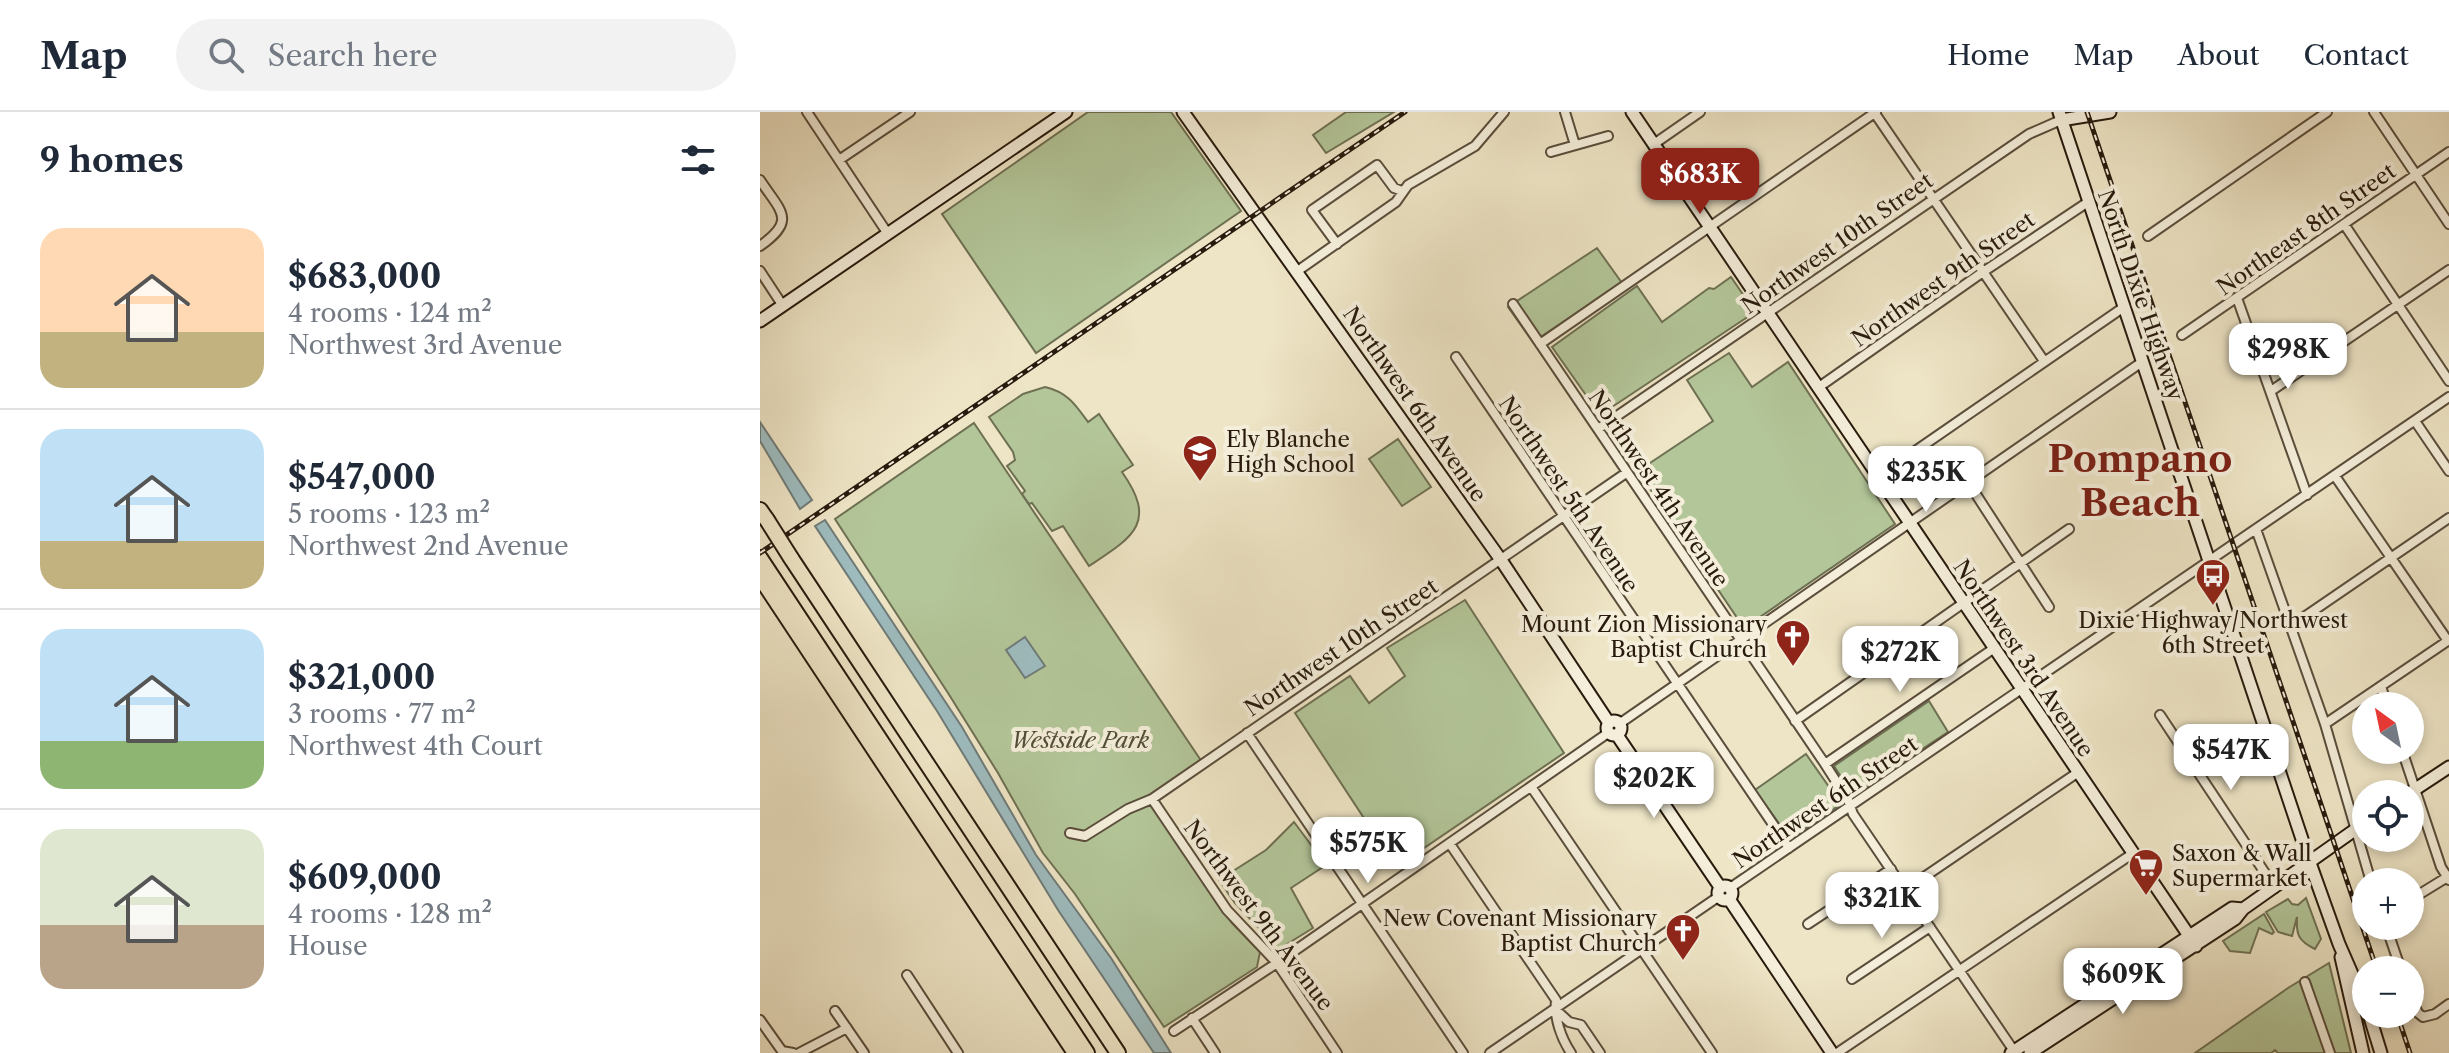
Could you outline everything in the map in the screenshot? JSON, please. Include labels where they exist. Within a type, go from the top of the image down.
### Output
[{"type":"highway","points":[[762,520],[1107,1053]]},
{"type":"highway","points":[[760,558],[763,576],[1075,1053]]},
{"type":"highway","points":[[787,560],[1118,1053]]},
{"type":"highway","points":[[763,576],[1087,1053]]},
{"type":"street","points":[[807,112],[888,234]]},
{"type":"street","points":[[839,160],[910,112]]},
{"type":"street","points":[[760,321],[1066,112]]},
{"type":"street","name":"Northwest 6th Avenue","points":[[1183,112],[1501,560],[1834,1053]]},
{"type":"street","points":[[1296,272],[1396,202],[1402,191],[1475,146],[1504,112]]},
{"type":"street","points":[[1565,112],[1575,145]]},
{"type":"street","name":"Northwest 3rd Avenue","points":[[1632,112],[2192,942]]},
{"type":"street","points":[[1654,144],[1700,112]]},
{"type":"street","points":[[1540,344],[1875,112],[2044,361]]},
{"type":"street","points":[[2060,116],[2110,112]]},
{"type":"street","points":[[2148,236],[2327,112]]},
{"type":"street","points":[[2387,112],[2376,115],[2449,224]]},
{"type":"street","name":"Northwest 10th Street","points":[[1598,429],[1933,198],[2060,116]]},
{"type":"street","name":"North Dixie Highway","points":[[2060,116],[2310,863],[2352,974]]},
{"type":"street","points":[[1551,152],[1608,136]]},
{"type":"street","name":"Northeast 8th Street","points":[[2182,335],[2449,152]]},
{"type":"street","points":[[1337,244],[1312,210],[1377,165],[1394,188],[1402,191]]},
{"type":"street","points":[[760,180],[778,208],[783,225],[780,231],[760,246]]},
{"type":"street","name":"Northwest 9th Street","points":[[1819,387],[2088,202]]},
{"type":"street","points":[[2344,224],[2449,381]]},
{"type":"street","points":[[2271,391],[2449,270]]},
{"type":"street","points":[[760,271],[783,306]]},
{"type":"street","points":[[2237,298],[2307,495]]},
{"type":"street","name":"Northwest 4th Avenue","points":[[1513,304],[1825,764],[1853,814],[2012,1052]]},
{"type":"street","points":[[1879,476],[2124,307]]},
{"type":"street","name":"Northwest 5th Avenue","points":[[1456,357],[1789,848]]},
{"type":"street","points":[[1174,1031],[1532,788],[2142,362]]},
{"type":"street","name":"Northwest 6th Street","points":[[1490,1053],[2449,397]]},
{"type":"street","points":[[2415,421],[2449,471]]},
{"type":"street","name":"Northwest 10th Street","points":[[1070,833],[1085,836],[1128,809],[1152,799],[1626,473]]},
{"type":"street","points":[[2325,724],[2448,640],[2335,476]]},
{"type":"street","points":[[1968,482],[2049,607]]},
{"type":"street","points":[[2291,626],[2449,518]]},
{"type":"street","points":[[1795,721],[2069,529]]},
{"type":"street","points":[[2256,529],[2352,800]]},
{"type":"street","points":[[1825,764],[1993,649]]},
{"type":"street","points":[[2381,686],[2383,692]]},
{"type":"street","points":[[2160,715],[2275,888]]},
{"type":"street","points":[[1247,733],[1463,1053]]},
{"type":"street","points":[[2424,783],[2449,767]]},
{"type":"street","points":[[1905,890],[2077,773]]},
{"type":"street","points":[[1532,788],[1712,1053]]},
{"type":"street","name":"Northwest 9th Avenue","points":[[1152,799],[1227,910],[1277,963],[1337,1053]]},
{"type":"street","points":[[2424,822],[2448,878],[2424,892]]},
{"type":"street","points":[[2030,1053],[2192,942],[2232,908],[2243,909],[2352,832]]},
{"type":"street","points":[[1450,844],[1556,1000],[1561,1038],[1571,1053]]},
{"type":"street","points":[[1834,1053],[2132,854]]},
{"type":"street","points":[[1808,924],[1891,869]]},
{"type":"street","points":[[1852,979],[1930,927]]},
{"type":"street","name":"North Dixie Highway","points":[[2339,944],[2363,1053]]},
{"type":"street","points":[[907,975],[958,1053]]},
{"type":"street","points":[[2012,1052],[2140,977]]},
{"type":"street","points":[[2305,982],[2330,1053]]},
{"type":"street","points":[[2424,1017],[2435,1014],[2449,1004]]},
{"type":"street","points":[[1555,1010],[1569,1022],[1581,1025],[1600,1053]]},
{"type":"street","points":[[835,1011],[864,1053]]},
{"type":"street","points":[[1192,1018],[1215,1053]]},
{"type":"street","points":[[760,1020],[782,1051],[796,1053],[847,1028]]},
{"type":"street","points":[[2373,1028],[2381,1053]]},
{"type":"green space","points":[[1088,112],[1171,112],[1241,211],[1036,353],[942,214]]},
{"type":"green space","points":[[1346,112],[1394,112],[1326,153],[1313,135]]},
{"type":"green space","points":[[1597,248],[1622,283],[1533,342],[1508,307]]},
{"type":"green space","points":[[1731,277],[1755,312],[1600,415],[1552,347],[1637,286],[1662,322],[1709,288],[1714,289]]},
{"type":"green space","points":[[1729,353],[1752,387],[1788,362],[1895,524],[1744,628],[1638,471],[1713,421],[1687,380]]},
{"type":"green space","points":[[1045,387],[1065,396],[1088,422],[1099,414],[1133,465],[1122,472],[1138,504],[1136,527],[1118,546],[1089,566],[1063,526],[1052,531],[1022,494],[1025,491],[1007,466],[1015,460],[1013,452],[989,417],[1023,394]]},
{"type":"green space","name":"Westside Park","points":[[974,423],[1202,762],[1148,799],[1232,923],[1260,952],[1257,967],[1164,1027],[1075,894],[1043,853],[998,773],[835,519]]},
{"type":"green space","points":[[1398,439],[1431,487],[1402,506],[1369,459]]},
{"type":"green space","points":[[1465,600],[1564,753],[1396,867],[1295,713],[1350,676],[1369,703],[1405,676],[1387,648]]},
{"type":"green space","points":[[1929,701],[1948,732],[1853,795],[1834,766]]},
{"type":"green space","points":[[1806,754],[1841,804],[1790,839],[1755,790]]},
{"type":"green space","points":[[1294,822],[1326,865],[1291,888],[1313,928],[1279,949],[1235,903],[1219,880],[1266,850]]},
{"type":"green space","points":[[2306,898],[2321,939],[2315,949],[2299,936],[2297,917],[2292,936],[2278,932],[2266,912],[2288,899],[2298,905]]},
{"type":"green space","points":[[2264,914],[2274,932],[2272,934],[2259,928],[2250,953],[2230,951],[2223,941]]},
{"type":"green space","points":[[2329,963],[2351,1053],[2278,1053],[2275,1050],[2271,1053],[2195,1053],[2288,988]]},
{"type":"water","points":[[760,422],[812,500],[800,509],[760,441]]},
{"type":"water","points":[[825,520],[962,727],[1036,855],[1111,958],[1171,1053],[1154,1053],[1058,910],[937,711],[815,526]]},
{"type":"water","points":[[1025,637],[1045,666],[1025,678],[1006,650]]},
{"type":"railway","points":[[760,553],[1405,112]]},
{"type":"railway","points":[[2087,112],[2372,956]]},
{"type":"railway","points":[[2402,1028],[2410,1053]]},
{"type":"place","name":"Ely Blanche High School","points":[[1200,483]]},
{"type":"place","name":"Dixie Highway/Northwest 6th Street","points":[[2213,607]]},
{"type":"place","name":"Mount Zion Missionary Baptist Church","points":[[1793,668]]},
{"type":"place","name":"Saxon & Wall Supermarket","points":[[2146,897]]},
{"type":"place","name":"New Covenant Missionary Baptist Church","points":[[1683,962]]},
{"type":"district","name":"Pompano Beach","points":[[2140,481]]}]
